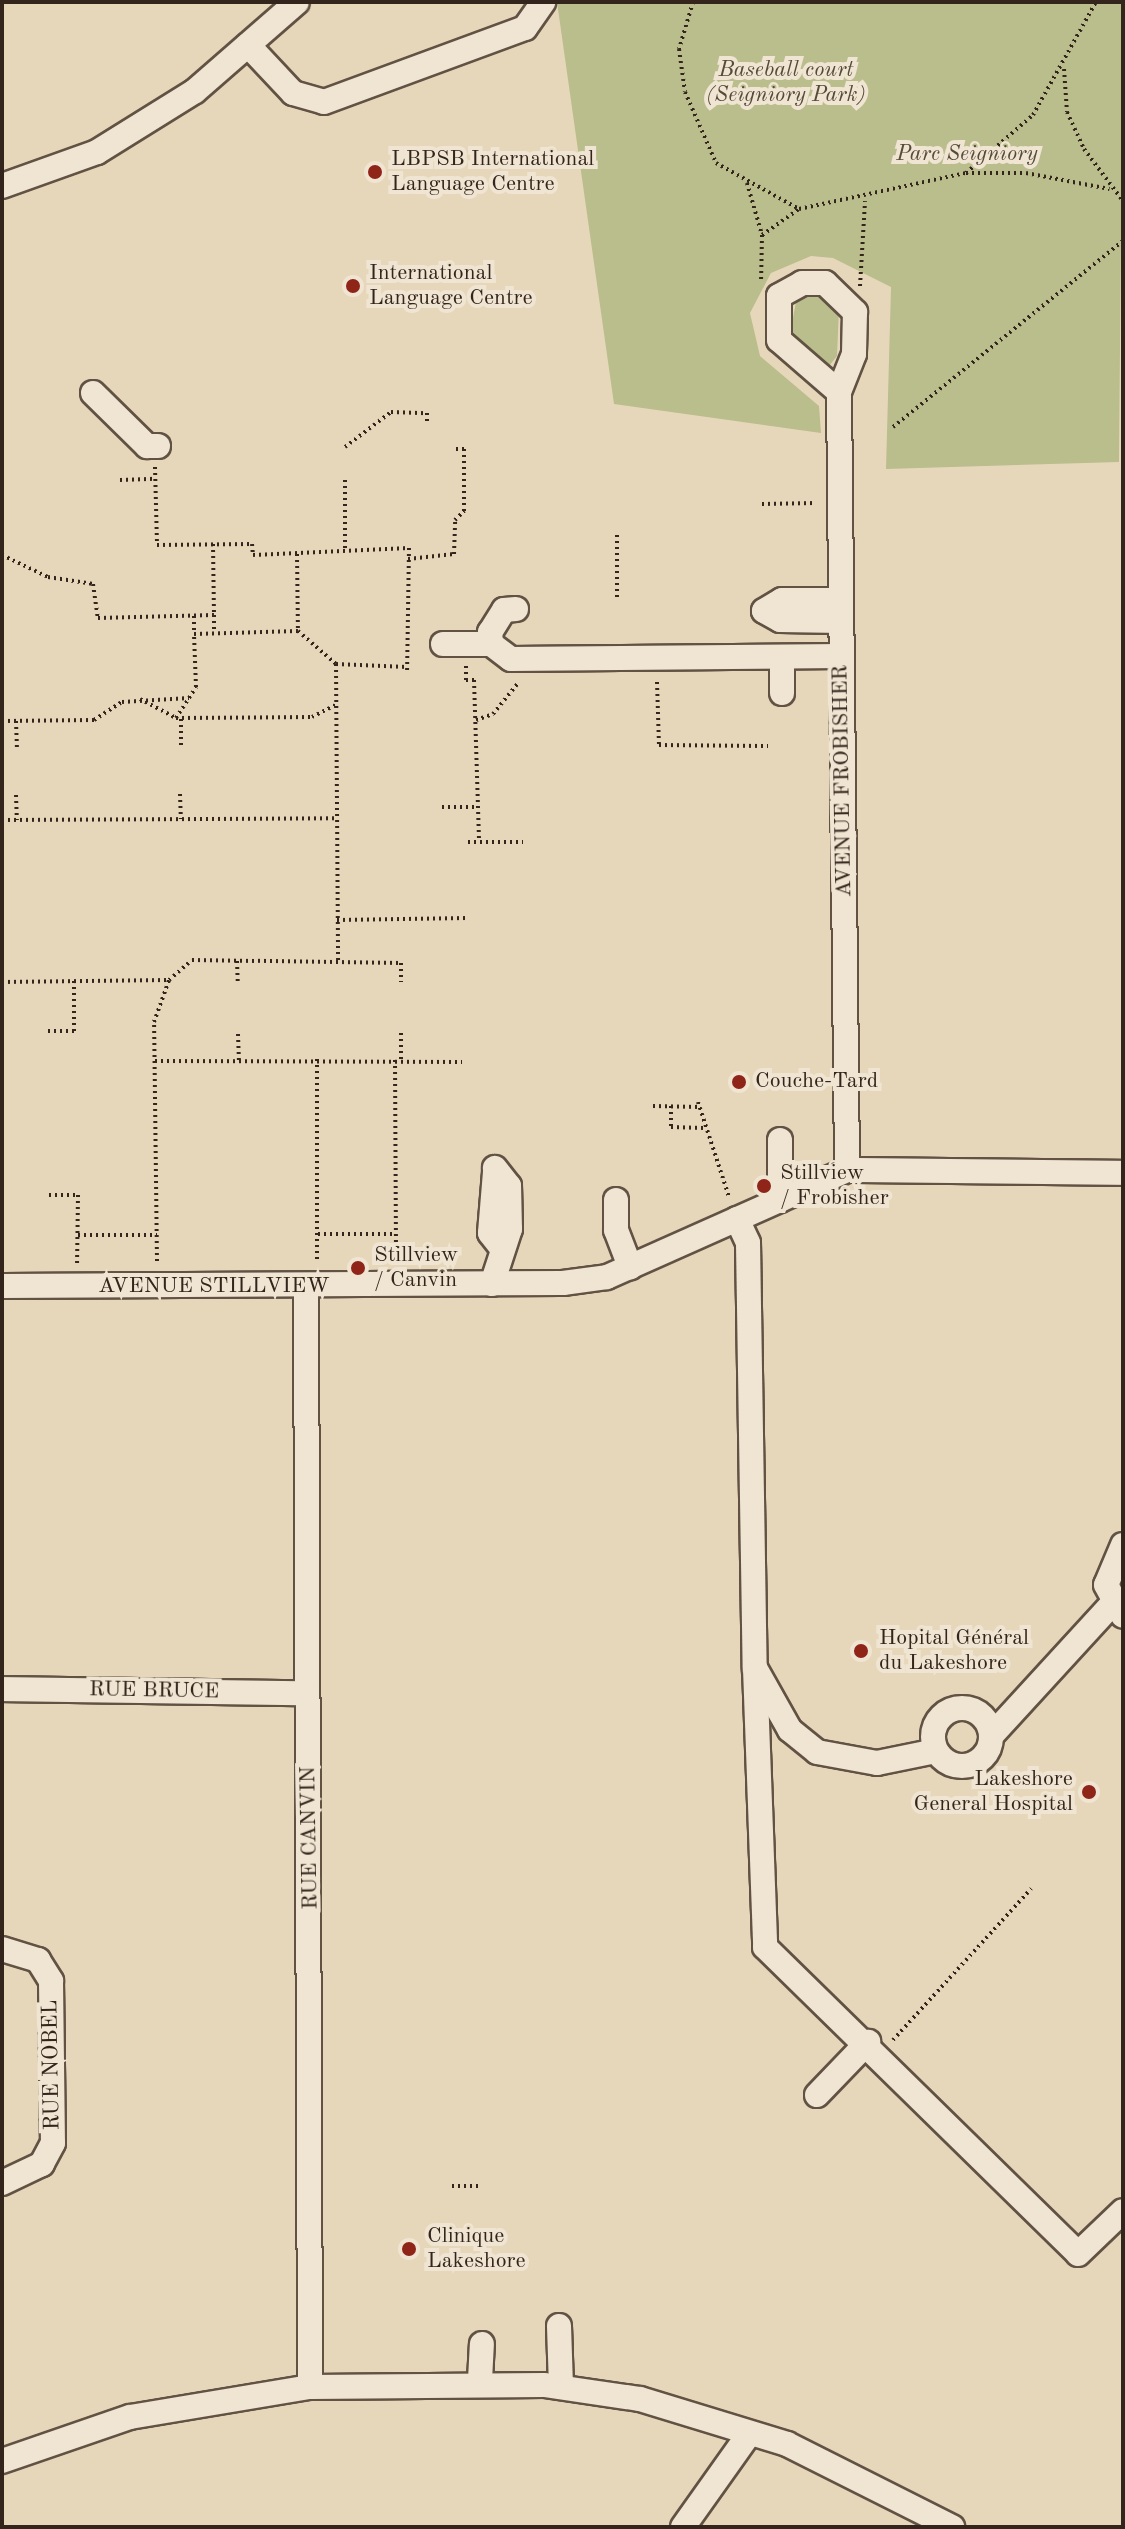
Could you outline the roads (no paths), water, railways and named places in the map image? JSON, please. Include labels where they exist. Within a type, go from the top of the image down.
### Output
[{"type":"street","points":[[2,186],[97,152],[195,91],[297,2]]},
{"type":"street","points":[[248,45],[293,93],[324,102],[525,28],[543,2]]},
{"type":"street","name":"AVENUE FROBISHER","points":[[839,392],[847,1170]]},
{"type":"street","points":[[93,393],[147,446],[158,446]]},
{"type":"street","points":[[491,644],[495,618],[516,609]]},
{"type":"street","points":[[443,644],[491,644],[511,659],[842,656]]},
{"type":"street","points":[[782,657],[782,693]]},
{"type":"street","points":[[780,1140],[780,1200]]},
{"type":"street","points":[[492,1284],[500,1246],[510,1229],[509,1186],[495,1168]]},
{"type":"street","name":"AVENUE STILLVIEW","points":[[2,1286],[312,1278],[492,1284],[563,1283],[630,1267],[734,1209],[780,1200],[847,1170],[1123,1173]]},
{"type":"street","points":[[616,1200],[616,1230],[630,1267]]},
{"type":"street","points":[[734,1209],[748,1243],[755,1668],[765,1947],[874,2048],[1078,2254],[1123,2211]]},
{"type":"street","name":"RUE CANVIN","points":[[310,2387],[306,1693],[312,1278]]},
{"type":"street","points":[[755,1668],[790,1730],[817,1752],[877,1763],[936,1751],[965,1767],[986,1755],[992,1735],[1118,1610],[1107,1569],[1123,1545]]},
{"type":"street","name":"RUE BRUCE","points":[[2,1689],[306,1693]]},
{"type":"street","points":[[936,1751],[939,1720],[958,1708],[981,1714],[992,1735]]},
{"type":"street","name":"RUE NOBEL","points":[[2,1949],[38,1960],[51,1981],[53,2143],[42,2164],[2,2183]]},
{"type":"street","points":[[817,2095],[874,2048]]},
{"type":"street","points":[[552,2326],[553,2386]]},
{"type":"street","points":[[480,2380],[482,2344]]},
{"type":"street","points":[[2,2461],[130,2417],[310,2387],[480,2380],[553,2386],[640,2399],[844,2468],[952,2527]]},
{"type":"street","points":[[683,2527],[749,2434]]},
{"type":"place","name":"LBPSB International Language Centre","points":[[375,172]]},
{"type":"place","name":"International Language Centre","points":[[353,286]]},
{"type":"place","name":"Couche-Tard","points":[[739,1082]]},
{"type":"place","name":"Stillview / Frobisher","points":[[764,1186]]},
{"type":"place","name":"Stillview / Canvin","points":[[358,1268]]},
{"type":"place","name":"Hopital Général du Lakeshore","points":[[861,1651]]},
{"type":"place","name":"Lakeshore General Hospital","points":[[1089,1792]]},
{"type":"place","name":"Clinique Lakeshore","points":[[409,2249]]},
{"type":"park label","name":"Baseball court (Seigniory Park)","points":[[786,82]]},
{"type":"park label","name":"Parc Seigniory","points":[[967,155]]}]
